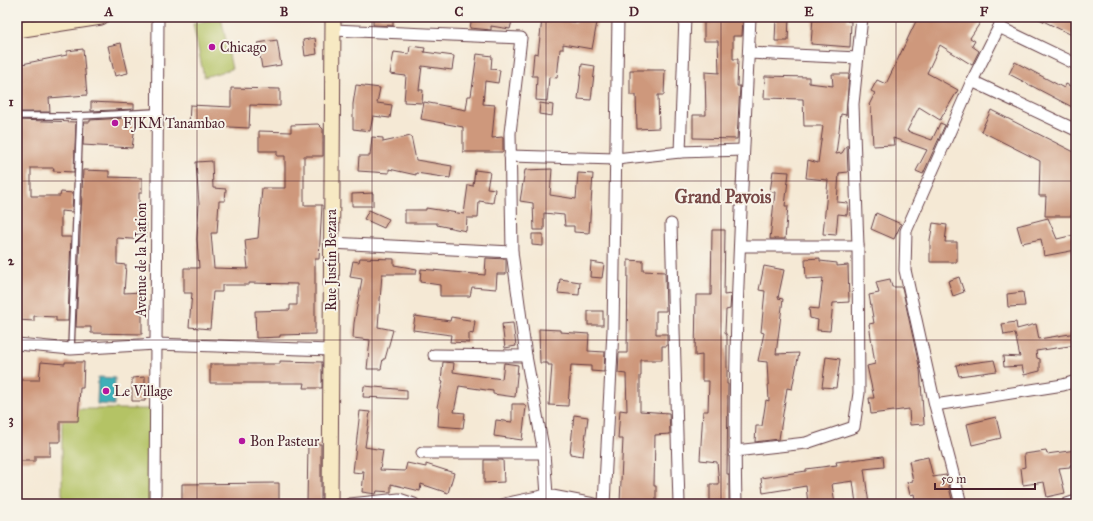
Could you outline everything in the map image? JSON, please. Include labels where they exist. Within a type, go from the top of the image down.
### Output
[{"type":"main road","points":[[17,30],[92,18]]},
{"type":"main road","name":"Rue Justin Bezara","points":[[330,504],[333,23]]},
{"type":"street","name":"Avenue de la Nation","points":[[155,504],[156,112],[158,17]]},
{"type":"street","points":[[604,504],[613,330],[618,17]]},
{"type":"street","points":[[680,152],[685,17]]},
{"type":"street","points":[[736,504],[735,451],[740,246],[750,17]]},
{"type":"street","points":[[735,451],[806,443],[854,427],[859,393],[858,246],[853,104],[862,17]]},
{"type":"street","points":[[961,504],[935,405],[905,270],[906,231],[972,81],[1000,22],[1076,64]]},
{"type":"street","points":[[333,23],[521,38],[510,133],[512,252],[526,356],[544,452],[547,495]]},
{"type":"street","points":[[749,53],[858,58]]},
{"type":"street","points":[[972,81],[1076,130]]},
{"type":"street","points":[[510,156],[616,159],[680,152],[743,150]]},
{"type":"street","points":[[671,224],[679,504]]},
{"type":"street","points":[[332,243],[512,252]]},
{"type":"street","points":[[740,246],[858,246]]},
{"type":"street","points":[[17,344],[71,350],[156,344],[331,350]]},
{"type":"street","points":[[434,355],[526,356]]},
{"type":"street","points":[[935,405],[1063,385],[1076,380]]},
{"type":"street","points":[[422,453],[544,452]]},
{"type":"street","points":[[504,504],[547,495],[594,504]]},
{"type":"street","points":[[350,504],[399,499],[414,504]]},
{"type":"street","points":[[1066,504],[1076,501]]},
{"type":"lane","points":[[17,116],[80,116],[156,112]]},
{"type":"lane","points":[[71,350],[80,116]]},
{"type":"green space","name":"Chicago","points":[[221,17],[232,69],[204,77],[193,24]]},
{"type":"green space","points":[[62,409],[152,409],[151,503],[62,503]]},
{"type":"water","name":"Le Village","points":[[98,377],[115,378],[114,405],[97,404]]},
{"type":"building","points":[[373,17],[393,17],[393,26],[373,25]]},
{"type":"building","points":[[472,17],[513,17],[510,29],[491,26],[491,30],[470,28]]},
{"type":"building","points":[[577,17],[598,17],[592,49],[563,44],[563,49],[560,49],[557,78],[549,77],[547,101],[536,100],[537,76],[532,76],[534,53],[538,54],[542,19],[576,22]]},
{"type":"building","points":[[704,17],[743,17],[742,36],[733,36],[733,59],[738,59],[737,86],[740,86],[737,139],[693,138],[693,115],[706,115],[705,72],[719,73],[718,41],[704,41]]},
{"type":"building","points":[[776,17],[789,17],[788,41],[775,41]]},
{"type":"building","points":[[813,17],[848,17],[847,21],[851,21],[850,47],[811,44]]},
{"type":"building","points":[[918,17],[984,17],[970,38],[975,41],[972,46],[979,51],[972,65],[940,45],[927,73],[958,90],[940,120],[919,107],[907,131],[932,140],[940,123],[945,125],[923,174],[916,171],[927,150],[893,138],[894,145],[873,146],[871,107],[869,105],[875,93],[871,91],[877,80],[886,84]]},
{"type":"building","points":[[1035,17],[1066,17],[1076,21],[1076,37]]},
{"type":"building","points":[[315,38],[317,54],[305,56],[303,40]]},
{"type":"building","points":[[277,40],[281,65],[262,68],[258,43]]},
{"type":"building","points":[[121,43],[128,73],[115,76],[108,46]]},
{"type":"building","points":[[410,46],[425,48],[424,52],[454,56],[452,70],[422,66],[419,90],[423,90],[422,103],[404,102],[406,76],[390,74],[394,52],[409,54]]},
{"type":"building","points":[[83,49],[87,95],[49,98],[50,112],[17,112],[17,65],[67,55],[67,51]]},
{"type":"building","points":[[477,54],[492,56],[491,69],[500,70],[498,83],[485,81],[483,104],[495,105],[492,138],[503,137],[503,152],[463,152],[463,127],[421,119],[424,102],[466,110],[468,96],[471,96]]},
{"type":"building","points":[[1015,62],[1064,88],[1066,84],[1076,89],[1076,109],[1009,74]]},
{"type":"building","points":[[582,64],[595,66],[591,100],[578,99]]},
{"type":"building","points":[[630,70],[665,70],[664,95],[658,95],[659,128],[637,129],[636,95],[630,95]]},
{"type":"building","points":[[832,74],[849,74],[846,115],[841,114],[836,154],[842,153],[847,145],[848,172],[839,173],[837,202],[848,203],[847,215],[838,214],[836,235],[823,234],[828,180],[806,178],[808,160],[818,163],[823,126],[804,126],[803,99],[764,98],[765,76],[809,77],[809,83],[833,86]]},
{"type":"building","points":[[356,85],[380,88],[377,103],[392,105],[390,118],[373,116],[370,131],[353,129],[353,104]]},
{"type":"building","points":[[231,88],[280,89],[280,106],[250,105],[249,128],[189,125],[190,105],[231,107]]},
{"type":"building","points":[[91,102],[134,104],[134,109],[91,111]]},
{"type":"building","points":[[540,103],[553,105],[552,116],[539,114]]},
{"type":"building","points":[[991,110],[1076,153],[1076,216],[1045,216],[1046,196],[1039,196],[1040,161],[981,131]]},
{"type":"building","name":"FJKM Tanambao","points":[[140,117],[140,126],[135,126],[132,148],[83,145],[84,122],[90,122],[90,120]]},
{"type":"building","points":[[17,120],[76,122],[74,172],[53,171],[54,168],[31,168],[31,196],[60,196],[61,192],[73,193],[72,212],[61,211],[61,237],[71,237],[68,321],[56,321],[56,317],[34,316],[34,321],[17,320]]},
{"type":"building","points":[[318,124],[323,129],[323,156],[304,156],[304,205],[322,205],[319,259],[315,259],[315,334],[280,335],[280,337],[256,338],[255,311],[290,310],[290,305],[297,305],[297,284],[249,283],[249,285],[222,285],[222,292],[213,292],[210,329],[189,327],[192,293],[184,293],[184,268],[199,268],[197,239],[199,204],[196,162],[212,161],[213,188],[226,189],[225,201],[219,201],[217,233],[211,233],[214,268],[248,269],[245,240],[258,238],[262,188],[285,188],[285,156],[277,156],[277,151],[259,151],[259,131],[291,132],[291,125]]},
{"type":"building","points":[[411,136],[416,160],[452,166],[450,178],[416,173],[416,175],[389,169],[389,173],[358,171],[359,156],[370,156],[372,137],[383,138],[383,142]]},
{"type":"building","points":[[552,169],[550,195],[576,199],[578,173],[593,174],[589,233],[574,232],[574,226],[565,226],[564,215],[544,213],[544,230],[534,230],[533,203],[520,201],[525,170]]},
{"type":"building","points":[[83,170],[109,171],[109,177],[142,178],[142,193],[139,193],[139,224],[146,224],[145,240],[117,238],[117,264],[126,265],[124,293],[142,292],[142,334],[91,333],[91,327],[76,327]]},
{"type":"building","points":[[475,170],[490,172],[487,188],[495,189],[493,203],[479,201],[478,218],[467,218],[466,231],[437,225],[437,223],[405,223],[405,210],[426,210],[426,208],[464,214],[468,185],[473,186]]},
{"type":"building","points":[[773,171],[789,172],[785,206],[788,206],[785,239],[770,239],[775,192],[770,192]]},
{"type":"building","points":[[373,193],[373,206],[352,206],[352,194]]},
{"type":"building","points":[[369,210],[389,219],[384,228],[364,219]]},
{"type":"building","points":[[876,213],[901,224],[894,239],[871,229]]},
{"type":"building","points":[[1048,218],[1057,239],[1074,235],[1076,250],[1044,256],[1041,239],[1022,243],[1017,226]]},
{"type":"building","points":[[933,223],[947,225],[945,242],[957,242],[957,262],[930,262],[930,240]]},
{"type":"building","points":[[712,230],[725,230],[724,295],[731,294],[730,309],[726,310],[725,332],[727,336],[727,474],[729,474],[729,503],[724,502],[724,504],[710,504],[710,484],[719,484],[717,462],[700,460],[703,411],[708,411],[709,381],[702,381],[702,355],[695,356],[696,295],[711,295]]},
{"type":"building","points":[[532,234],[543,234],[543,246],[532,245]]},
{"type":"building","points":[[360,258],[394,259],[394,265],[417,269],[416,274],[382,274],[378,327],[393,330],[381,369],[367,369],[370,340],[353,338],[354,323],[362,279],[350,277],[353,261],[359,262]]},
{"type":"building","points":[[486,258],[506,259],[506,274],[497,274],[496,289],[472,287],[470,296],[440,296],[440,285],[420,282],[421,269],[485,275]]},
{"type":"building","points":[[820,258],[820,261],[837,263],[837,266],[848,265],[849,302],[833,303],[830,331],[817,330],[818,320],[810,318],[809,308],[819,309],[823,278],[806,279],[805,259]]},
{"type":"building","points":[[628,260],[643,261],[643,271],[665,272],[666,311],[656,311],[656,334],[667,334],[667,346],[662,346],[662,360],[641,360],[640,376],[640,411],[669,413],[670,434],[655,435],[654,486],[656,486],[656,501],[620,502],[623,439],[618,439],[620,410],[627,411],[626,374],[618,373],[619,353],[627,353]]},
{"type":"building","points":[[591,262],[604,264],[602,278],[590,277]]},
{"type":"building","points":[[764,266],[784,270],[778,298],[783,299],[776,354],[799,353],[792,389],[787,388],[779,439],[755,442],[756,426],[762,426],[766,400],[769,401],[767,362],[758,361],[764,333],[761,332],[765,291],[759,290]]},
{"type":"building","points":[[959,277],[964,292],[953,296],[948,281]]},
{"type":"building","points":[[560,279],[580,282],[579,295],[558,293]]},
{"type":"building","points":[[890,279],[892,287],[902,287],[920,370],[924,424],[910,425],[909,409],[871,414],[869,398],[874,398],[867,366],[875,364],[869,324],[874,323],[869,295],[879,293],[876,282]]},
{"type":"building","points":[[1023,292],[1025,306],[1008,307],[1007,294]]},
{"type":"building","points":[[588,311],[603,311],[603,325],[588,325]]},
{"type":"building","points":[[415,316],[450,321],[451,317],[475,321],[473,334],[469,333],[469,343],[450,342],[451,335],[413,330]]},
{"type":"building","points":[[1016,322],[1017,329],[1036,324],[1039,339],[1076,333],[1076,345],[1036,351],[1037,358],[1040,359],[1040,371],[1024,375],[1022,366],[1004,367],[1003,356],[1020,357],[1015,333],[1004,335],[1002,324]]},
{"type":"building","points":[[513,323],[516,346],[505,348],[502,324]]},
{"type":"building","points":[[539,329],[589,334],[588,351],[605,352],[604,372],[591,371],[591,366],[571,365],[568,406],[549,405],[552,365],[548,365],[548,363],[540,363]]},
{"type":"building","points":[[826,357],[840,359],[836,388],[822,387]]},
{"type":"building","points":[[994,360],[997,371],[959,376],[956,365]]},
{"type":"building","points":[[280,361],[322,362],[322,388],[304,388],[305,383],[210,383],[210,364],[280,364]]},
{"type":"building","points":[[41,362],[65,364],[65,362],[84,362],[83,388],[80,388],[78,421],[60,421],[60,442],[50,442],[50,456],[35,456],[35,461],[17,461],[17,380],[39,380]]},
{"type":"building","points":[[443,362],[454,363],[453,372],[502,379],[504,363],[518,365],[515,397],[493,394],[493,391],[459,386],[454,412],[465,413],[463,428],[438,426],[439,408],[437,407],[443,381],[441,381]]},
{"type":"building","points":[[145,377],[145,401],[132,401],[132,378]]},
{"type":"building","points":[[364,386],[407,390],[407,399],[363,397]]},
{"type":"building","points":[[512,404],[524,404],[526,407],[522,440],[494,436],[496,420],[512,422]]},
{"type":"building","points":[[360,411],[370,412],[365,447],[383,450],[380,470],[405,471],[407,463],[426,467],[426,464],[454,473],[448,493],[421,484],[420,491],[391,484],[391,492],[377,491],[376,494],[362,492],[364,471],[362,471],[362,473],[353,472]]},
{"type":"building","points":[[574,415],[588,417],[583,456],[570,454]]},
{"type":"building","points":[[996,417],[1001,438],[972,445],[967,424]]},
{"type":"building","points":[[308,444],[321,444],[321,504],[307,504]]},
{"type":"building","points":[[1076,450],[1076,463],[1070,465],[1070,467],[1059,468],[1065,493],[1047,497],[1044,482],[1023,485],[1021,468],[1025,467],[1024,454],[1046,451],[1047,454]]},
{"type":"building","points":[[883,456],[884,467],[864,469],[869,504],[856,504],[853,481],[832,484],[835,504],[808,504],[806,486],[763,493],[761,478],[806,471],[806,469],[837,465],[836,462]]},
{"type":"building","points":[[928,457],[933,477],[946,475],[953,504],[916,504],[914,494],[910,495],[907,482],[913,481],[909,461]]},
{"type":"building","points":[[484,460],[503,460],[504,482],[484,483]]},
{"type":"building","points":[[279,483],[279,504],[182,504],[182,484]]},
{"type":"place","name":"Chicago","points":[[212,47]]},
{"type":"place","name":"FJKM Tanambao","points":[[115,123]]},
{"type":"place","name":"Le Village","points":[[106,391]]},
{"type":"place","name":"Bon Pasteur","points":[[242,441]]},
{"type":"district","name":"Grand Pavois","points":[[723,197]]}]
